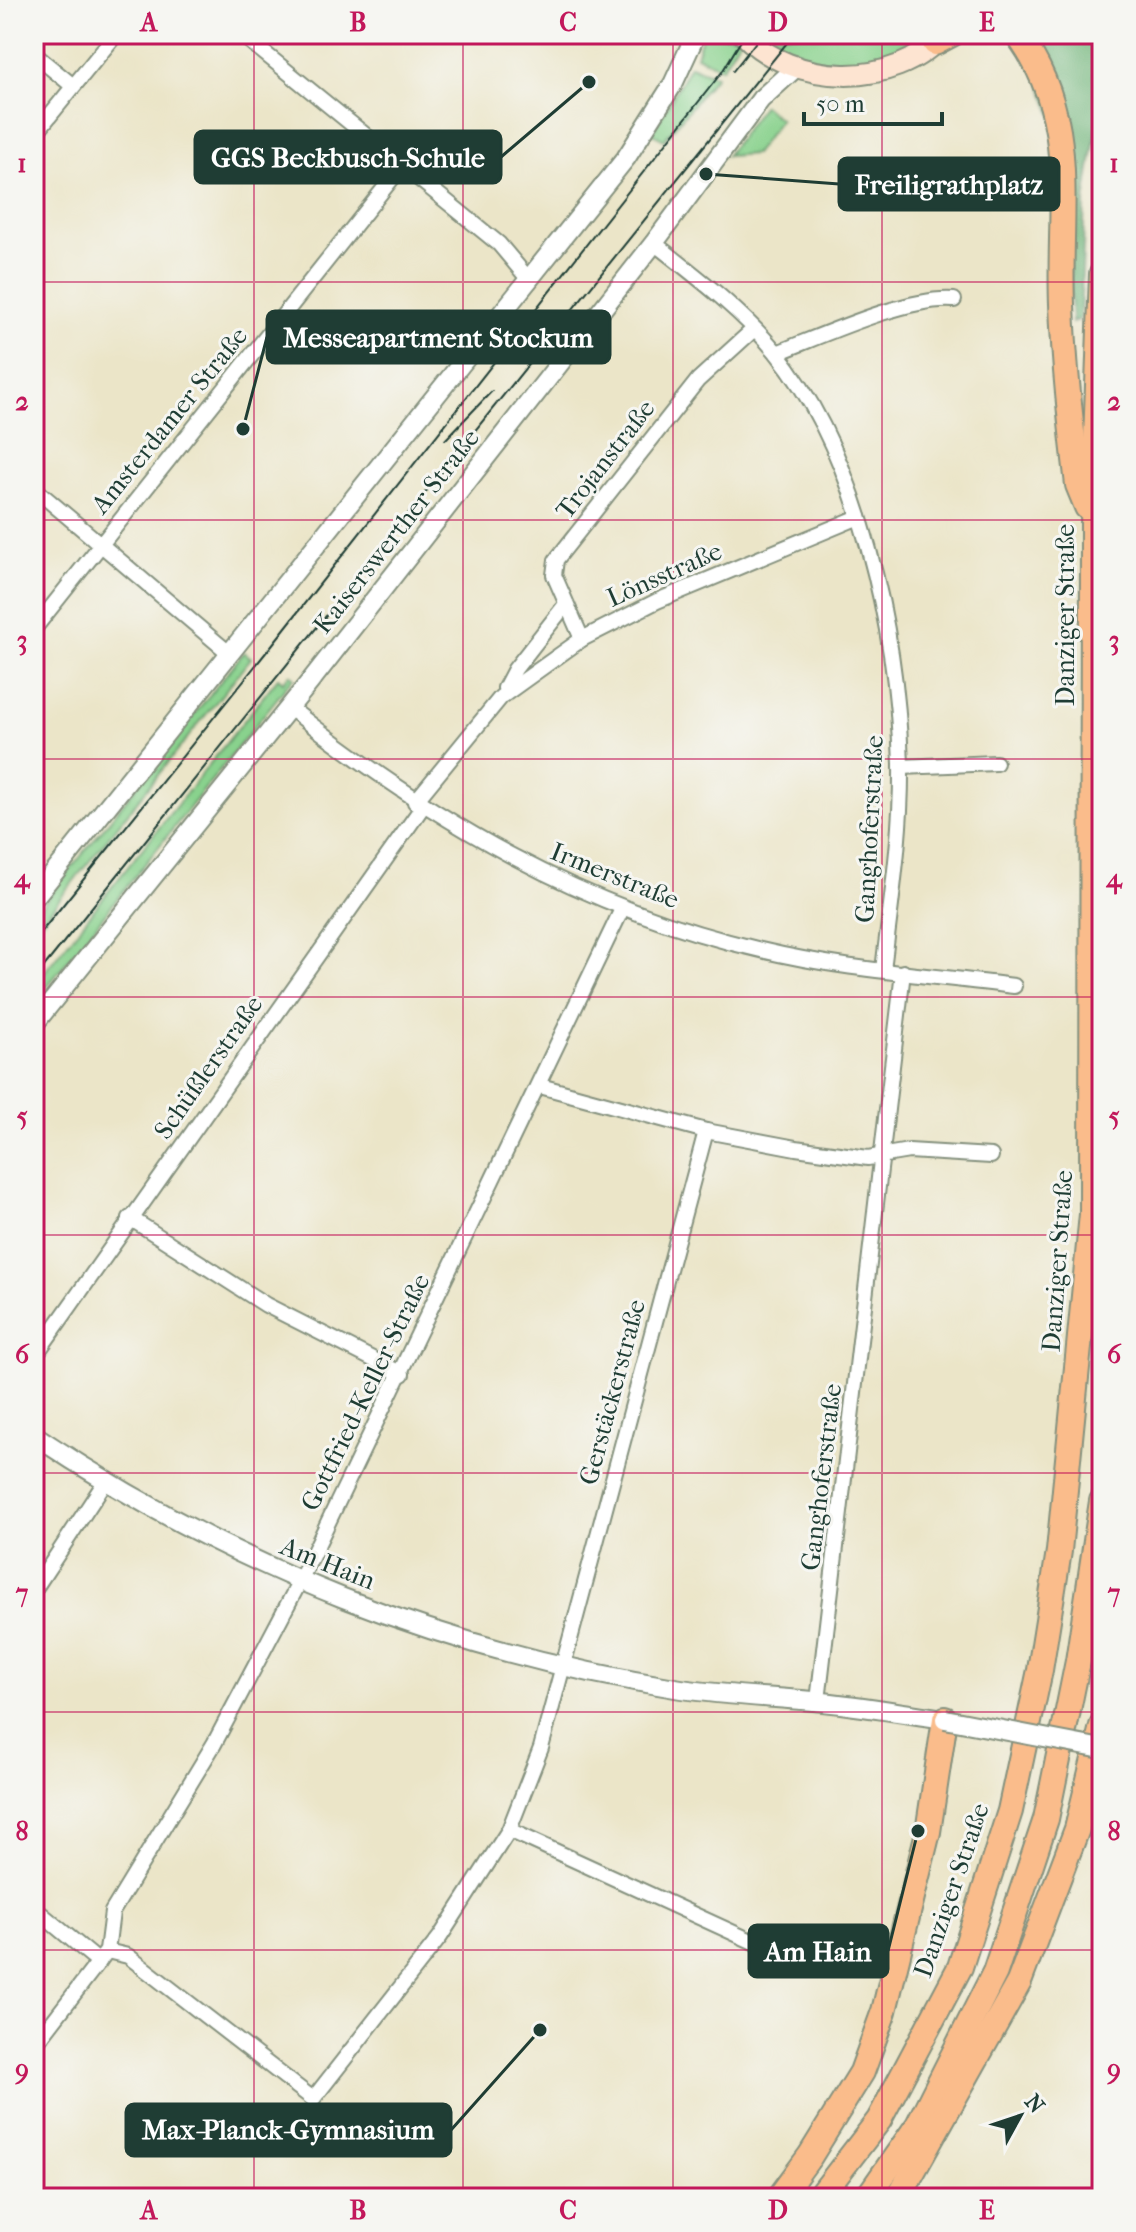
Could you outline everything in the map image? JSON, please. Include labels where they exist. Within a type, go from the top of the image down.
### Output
[{"type":"highway","points":[[1017,34],[1049,88],[1063,149],[1063,333],[1078,485],[1093,524]]},
{"type":"highway","name":"Danziger Straße","points":[[819,2198],[879,2120],[960,1967],[1010,1811],[1040,1670],[1071,1443],[1092,1214],[1093,524],[1102,274]]},
{"type":"highway","points":[[867,2198],[918,2125],[995,1972],[1046,1819],[1078,1661],[1102,1501]]},
{"type":"highway","points":[[779,2198],[810,2156],[862,2072],[880,2023],[920,1873],[945,1719]]},
{"type":"highway","points":[[898,2198],[1019,1982],[1077,1829],[1102,1726]]},
{"type":"main road","points":[[743,34],[766,55],[795,68],[862,74],[889,68],[944,37]]},
{"type":"street","points":[[34,135],[116,34]]},
{"type":"street","points":[[241,34],[499,244],[530,281]]},
{"type":"street","name":"Kaiserswerther Straße","points":[[34,898],[530,281],[657,112],[696,34]]},
{"type":"street","points":[[34,54],[73,86]]},
{"type":"street","name":"Kaiserswerther Straße","points":[[34,1024],[290,708],[654,243],[761,99],[795,68]]},
{"type":"street","name":"Amsterdamer Straße","points":[[34,629],[402,166]]},
{"type":"street","name":"Ganghoferstraße","points":[[654,243],[754,329],[777,353],[830,446],[859,517],[877,575],[889,640],[901,767],[897,855],[883,970]]},
{"type":"street","points":[[777,353],[909,307],[937,299],[954,300]]},
{"type":"street","name":"Trojanstraße","points":[[582,639],[554,575],[556,560],[698,380],[754,329]]},
{"type":"street","points":[[34,488],[229,653]]},
{"type":"street","name":"Lönsstraße","points":[[501,697],[582,639],[657,601],[859,517]]},
{"type":"street","name":"Lönsstraße","points":[[419,804],[501,697],[515,669],[566,604]]},
{"type":"street","name":"Irmerstraße","points":[[290,708],[419,804],[532,868],[622,909],[762,951],[1014,986]]},
{"type":"street","points":[[901,767],[996,763]]},
{"type":"street","name":"Schüßlerstraße","points":[[34,1357],[419,804]]},
{"type":"street","name":"Gottfried-Keller-Straße","points":[[103,1957],[112,1912],[214,1744],[299,1583],[402,1374],[622,909]]},
{"type":"street","name":"Ganghoferstraße","points":[[818,1701],[884,1156],[903,972]]},
{"type":"street","points":[[540,1086],[706,1131],[868,1158],[909,1151],[991,1156]]},
{"type":"street","name":"Gerstäckerstraße","points":[[103,1957],[128,1956],[313,2099],[440,1937],[509,1830],[541,1748],[706,1131]]},
{"type":"street","points":[[130,1218],[266,1305],[402,1374]]},
{"type":"street","name":"Am Hain","points":[[34,1435],[105,1482],[299,1583],[437,1632],[565,1665],[681,1689],[818,1701],[945,1719],[1102,1749]]},
{"type":"street","points":[[34,1590],[105,1482]]},
{"type":"street","points":[[509,1830],[795,1961],[805,1943]]},
{"type":"street","points":[[34,1908],[103,1957],[34,2046]]},
{"type":"green space","points":[[703,34],[741,37],[722,68],[696,56]]},
{"type":"green space","points":[[748,34],[933,34],[920,44],[887,59],[830,69],[797,62]]},
{"type":"green space","points":[[1021,34],[1102,34],[1102,94],[1085,200],[1080,319],[1072,323],[1066,150]]},
{"type":"green space","points":[[690,66],[716,76],[664,140],[652,133]]},
{"type":"green space","points":[[763,105],[780,120],[754,154],[726,156]]},
{"type":"green space","points":[[244,652],[251,658],[34,931],[34,915]]},
{"type":"green space","points":[[290,674],[294,677],[34,1003],[34,985],[278,678],[283,682]]},
{"type":"tram line","points":[[34,941],[268,650],[722,72],[745,34]]},
{"type":"tram line","points":[[733,71],[762,34]]},
{"type":"tram line","points":[[34,979],[794,34]]},
{"type":"tram line","points":[[445,440],[492,391]]},
{"type":"place","name":"GGS Beckbusch-Schule","points":[[589,82]]},
{"type":"place","name":"Freiligrathplatz","points":[[706,174]]},
{"type":"place","name":"Messeapartment Stockum","points":[[243,429]]},
{"type":"place","name":"Am Hain","points":[[918,1831]]},
{"type":"place","name":"Max-Planck-Gymnasium","points":[[540,2030]]}]
